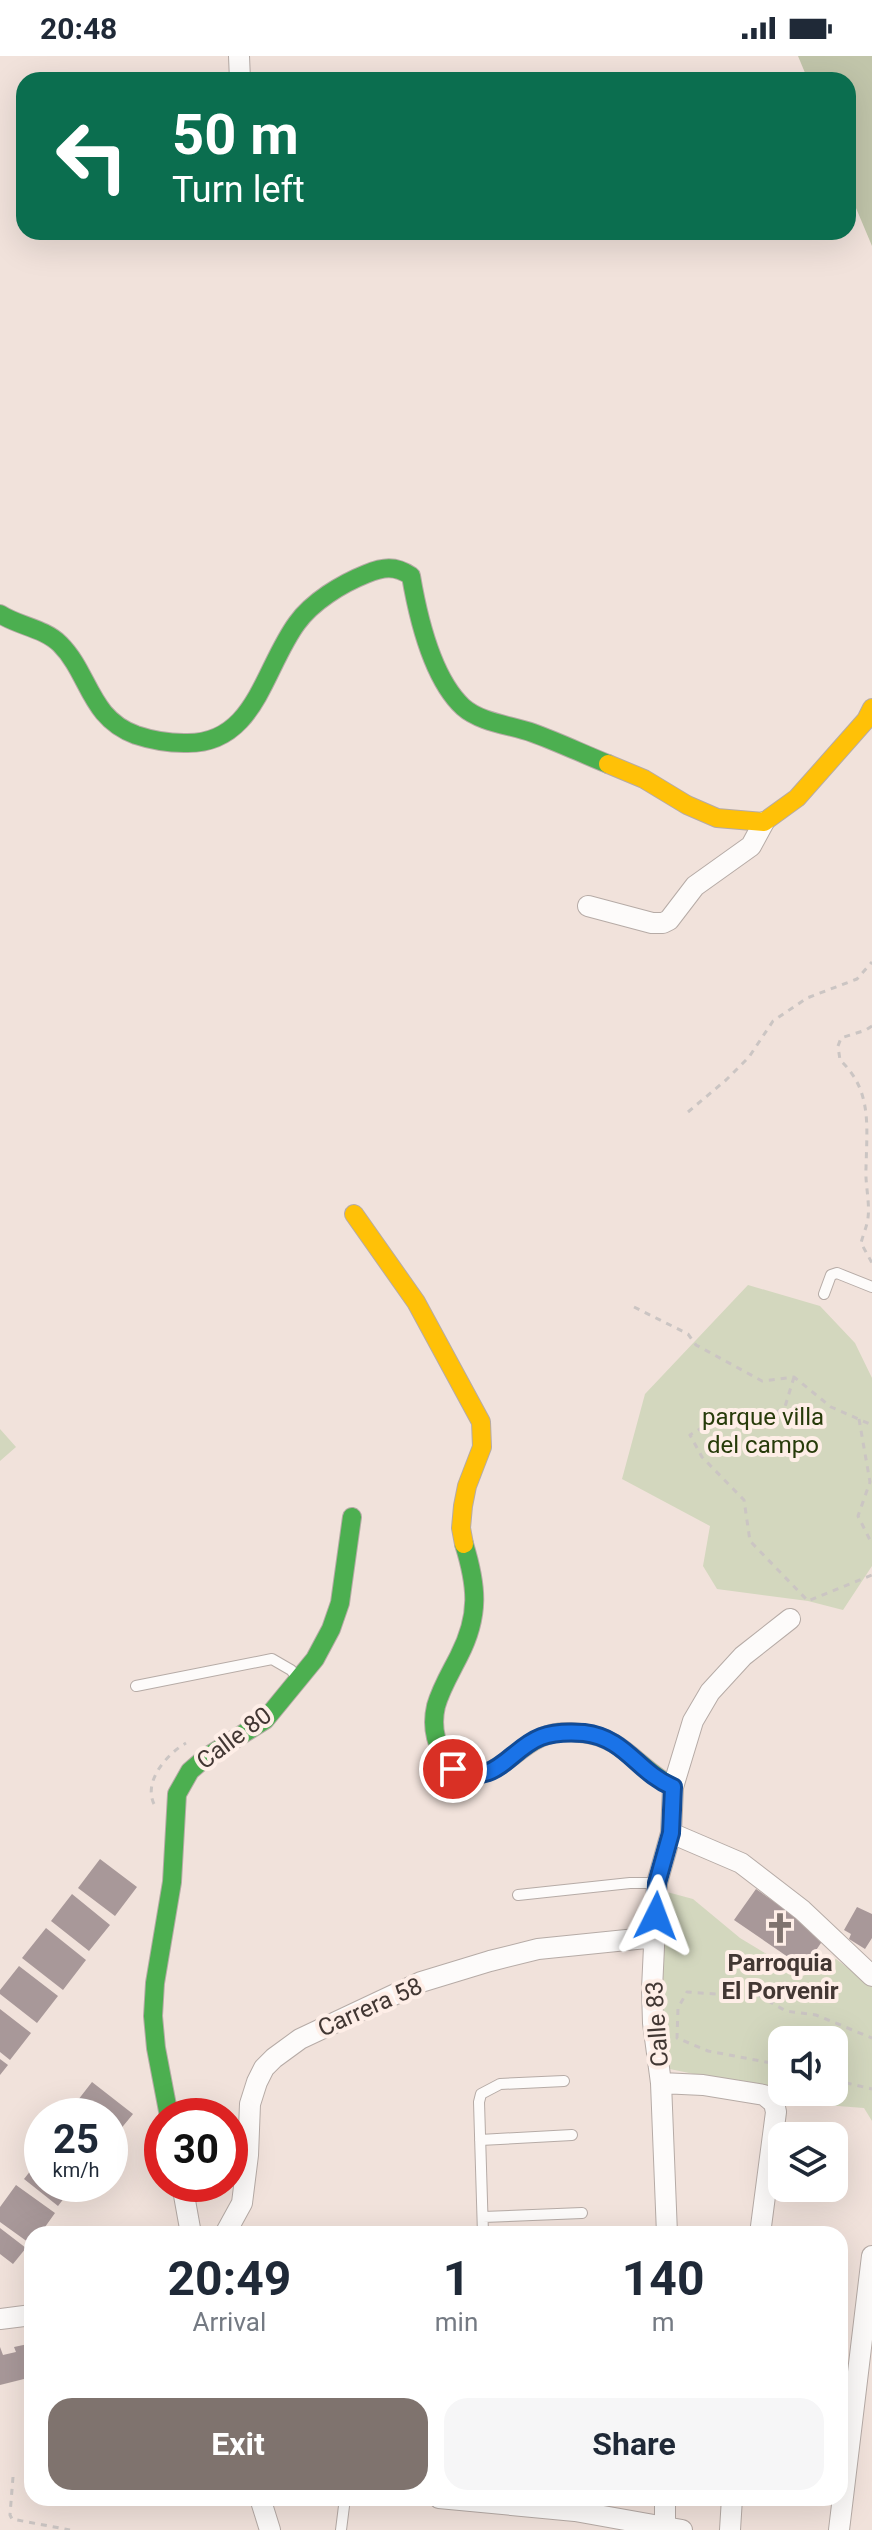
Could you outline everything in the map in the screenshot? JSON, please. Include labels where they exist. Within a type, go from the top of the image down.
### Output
[{"type":"street","points":[[0,614],[10,622],[55,639],[69,653],[100,708],[113,723],[147,739],[192,746],[212,743],[229,734],[240,722],[295,625],[309,610],[371,571],[400,568],[411,576],[417,610],[445,686],[464,708],[475,715],[533,733],[644,779],[687,805],[717,818],[764,822]]},
{"type":"street","points":[[588,906],[652,923],[669,920],[695,886],[751,846],[764,822],[797,798],[830,764],[872,708]]},
{"type":"street","points":[[354,1214],[416,1302],[477,1412],[483,1429],[483,1450],[469,1483],[460,1528],[474,1580],[473,1620],[464,1649],[442,1687],[435,1709],[437,1744],[443,1756],[453,1769],[477,1774],[509,1762],[519,1751],[541,1737],[566,1732],[583,1733],[600,1736],[622,1747],[653,1777],[673,1787]]},
{"type":"street","name":"Calle 80","points":[[166,2098],[153,2016],[155,1983],[172,1882],[177,1794],[190,1771],[265,1720],[300,1680],[331,1629],[340,1603],[352,1517]]},
{"type":"street","name":"Calle 83","points":[[667,2226],[661,2083],[652,1989],[657,1883],[671,1833],[673,1787],[693,1721],[710,1692],[743,1656],[790,1619]]},
{"type":"street","points":[[671,1833],[741,1863],[802,1910],[872,1976]]},
{"type":"street","name":"Carrera 58","points":[[229,2226],[242,2203],[250,2104],[257,2082],[274,2058],[300,2039],[421,1982],[490,1961],[538,1949],[656,1937]]},
{"type":"street","points":[[661,2083],[703,2085],[764,2095],[774,2103],[776,2112],[761,2226]]},
{"type":"street","points":[[185,2202],[190,2226]]},
{"type":"street","points":[[848,2455],[872,2256]]},
{"type":"street","points":[[0,2319],[24,2316]]},
{"type":"street","points":[[262,2506],[270,2530]]},
{"type":"street","points":[[532,2506],[575,2511],[604,2524],[673,2529],[667,2506]]},
{"type":"street","points":[[730,2530],[732,2506]]},
{"type":"street","points":[[839,2530],[842,2506]]},
{"type":"lane","points":[[824,1294],[831,1275],[837,1273],[872,1287]]},
{"type":"lane","points":[[136,1686],[272,1659],[291,1670],[300,1680]]},
{"type":"lane","points":[[518,1895],[657,1883]]},
{"type":"lane","points":[[483,2226],[481,2094],[500,2084],[564,2081]]},
{"type":"lane","points":[[480,2140],[572,2135]]},
{"type":"lane","points":[[483,2217],[582,2213]]},
{"type":"lane","points":[[341,2530],[344,2506]]},
{"type":"path","points":[[688,1112],[749,1057],[773,1021],[807,998],[857,979],[872,962]]},
{"type":"path","points":[[872,1026],[841,1038],[838,1046],[840,1060],[853,1068],[869,1101],[872,1122],[867,1144],[868,1218],[861,1243],[872,1263]]},
{"type":"path","points":[[634,1307],[688,1334],[696,1345],[762,1381],[794,1377],[831,1407],[872,1425]]},
{"type":"path","points":[[794,1377],[784,1410],[757,1415],[726,1413],[690,1435],[702,1457],[744,1500],[750,1541],[808,1601],[872,1575]]},
{"type":"path","points":[[859,1419],[870,1482],[858,1516],[872,1544]]},
{"type":"path","points":[[768,2062],[708,2051],[677,2038],[678,2008],[687,1992],[756,1994],[786,2011],[816,2015],[843,2026]]},
{"type":"path","points":[[848,2028],[872,2038]]},
{"type":"path","points":[[848,2083],[872,2089]]},
{"type":"path","points":[[13,2477],[12,2519],[70,2530]]},
{"type":"green space","points":[[798,56],[872,56],[872,246],[856,208],[856,72],[805,72]]},
{"type":"green space","name":"parque villa del campo","points":[[748,1285],[820,1306],[855,1343],[872,1378],[872,1566],[843,1610],[808,1601],[717,1589],[703,1566],[710,1526],[622,1479],[645,1394]]},
{"type":"green space","points":[[0,1429],[16,1447],[0,1461]]},
{"type":"green space","points":[[667,1892],[693,1899],[740,1938],[803,1976],[836,1959],[872,1986],[872,2121],[864,2108],[838,2106],[848,2106],[848,2026],[768,2026],[768,2089],[665,2068],[656,1988]]},
{"type":"building","points":[[100,1859],[137,1887],[115,1916],[78,1888]]},
{"type":"building","name":"Parroquia El Porvenir","points":[[756,1889],[825,1937],[804,1968],[734,1920]]},
{"type":"building","points":[[72,1894],[110,1925],[89,1951],[51,1921]]},
{"type":"building","points":[[857,1907],[872,1914],[872,1938],[865,1949],[849,1939],[851,1934],[844,1930]]},
{"type":"building","points":[[46,1928],[86,1960],[63,1990],[22,1958]]},
{"type":"building","points":[[19,1966],[58,1996],[37,2023],[0,1994]]},
{"type":"building","points":[[0,2009],[31,2033],[10,2060],[0,2052]]},
{"type":"building","points":[[0,2059],[8,2065],[0,2075]]},
{"type":"building","points":[[92,2082],[112,2098],[80,2098]]},
{"type":"building","points":[[16,2185],[24,2191],[24,2202],[40,2202],[55,2213],[46,2226],[24,2226],[24,2239],[0,2222],[0,2207]]},
{"type":"building","points":[[0,2228],[24,2246],[24,2250],[13,2264],[0,2254]]},
{"type":"building","points":[[24,2345],[24,2379],[0,2385],[0,2347],[3,2355],[16,2352],[14,2347]]},
{"type":"traffic: fast","points":[[0,614],[46,634],[60,644],[78,668],[99,707],[120,727],[136,735],[165,742],[208,741],[227,732],[242,718],[285,641],[311,608],[356,578],[378,570],[394,569],[411,576],[422,628],[435,664],[452,695],[463,707],[478,717],[533,733],[608,764]]},
{"type":"traffic: fast","points":[[166,2098],[153,2016],[155,1983],[172,1882],[177,1794],[190,1771],[205,1758],[265,1720],[315,1659],[340,1603],[352,1517]]},
{"type":"traffic: fast","points":[[464,1544],[474,1587],[473,1614],[466,1641],[443,1686],[434,1718],[437,1742],[448,1763],[463,1773],[485,1773],[543,1737],[575,1732],[608,1740],[673,1787]]},
{"type":"traffic: slow","points":[[608,764],[644,779],[687,805],[717,818],[764,822],[797,798],[866,720],[872,708]]},
{"type":"traffic: slow","points":[[354,1214],[416,1302],[481,1422],[482,1447],[463,1506],[461,1528],[464,1544]]},
{"type":"place","name":"Parroquia El Porvenir","points":[[780,1928]]},
{"type":"route","points":[[453,1769],[477,1774],[492,1770],[509,1762],[529,1743],[566,1732],[600,1736],[622,1747],[659,1782],[673,1787],[671,1833],[657,1883],[656,1916]]}]
